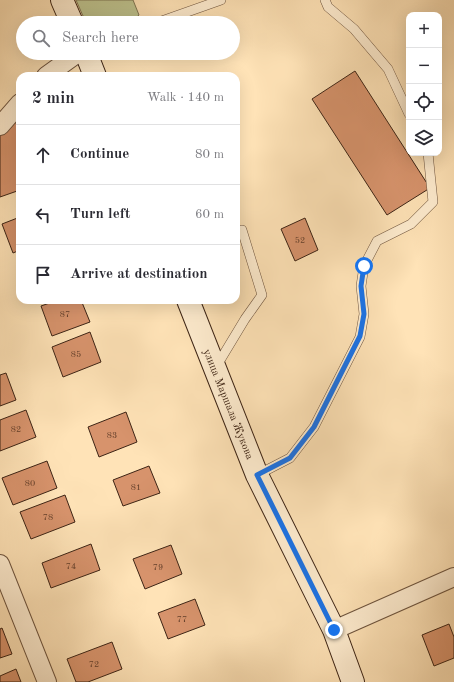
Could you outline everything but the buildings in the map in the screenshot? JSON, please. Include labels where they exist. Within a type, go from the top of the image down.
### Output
[{"type":"main road","points":[[62,0],[69,16]]},
{"type":"main road","points":[[89,60],[93,72]]},
{"type":"main road","name":"улица Маршала Жукова","points":[[190,304],[257,475],[334,630],[352,682]]},
{"type":"street","points":[[52,72],[68,60]]},
{"type":"street","points":[[0,126],[16,108]]},
{"type":"street","points":[[0,564],[47,682]]},
{"type":"street","points":[[334,630],[454,577]]},
{"type":"lane","points":[[176,16],[221,0]]},
{"type":"lane","points":[[325,0],[328,7],[354,29],[388,69],[406,108]]},
{"type":"lane","points":[[257,475],[290,458],[314,427],[360,336],[364,314],[361,286],[364,266],[376,241],[411,224],[433,202],[428,156]]},
{"type":"lane","points":[[215,369],[245,319],[262,295],[242,230],[240,230]]},
{"type":"green space","points":[[76,0],[133,0],[139,15],[138,16],[83,16]]},
{"type":"route","points":[[334,630],[257,475],[290,458],[314,427],[360,336],[364,314],[361,286],[364,266]]}]
